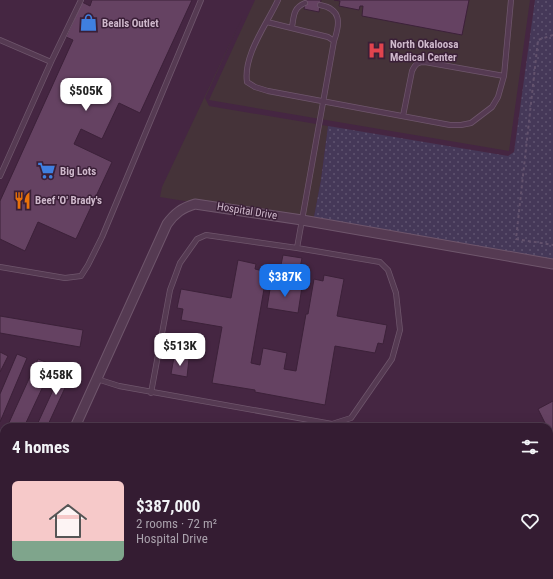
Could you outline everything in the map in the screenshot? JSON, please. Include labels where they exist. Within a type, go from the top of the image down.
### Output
[{"type":"street","name":"Hospital Drive","points":[[77,423],[167,224],[180,209],[195,204],[207,205],[553,264]]},
{"type":"lane","points":[[0,176],[51,62],[81,0]]},
{"type":"lane","points":[[0,267],[65,278],[81,276],[102,237],[201,0]]},
{"type":"lane","points":[[278,0],[251,54],[246,74],[247,82],[255,87],[268,91],[323,100],[450,125],[471,123],[492,107],[498,97],[504,76],[511,0]]},
{"type":"lane","points":[[292,28],[295,12],[299,6],[305,3]]},
{"type":"lane","points":[[297,248],[323,100],[338,27],[338,19],[335,13],[328,7],[320,5]]},
{"type":"lane","points":[[267,22],[328,37],[334,41]]},
{"type":"lane","points":[[0,40],[51,62]]},
{"type":"lane","points":[[403,116],[412,71],[415,65],[419,62],[504,76]]},
{"type":"lane","points":[[151,393],[170,290],[180,263],[197,239],[206,235],[380,262],[388,270],[396,293],[400,330],[392,359],[351,418],[335,423]]},
{"type":"lane","points":[[97,379],[119,386],[151,393],[326,423]]},
{"type":"path","points":[[553,35],[538,40],[516,239],[553,245]]},
{"type":"shaded area","name":"North Okaloosa Medical Center","points":[[255,0],[530,0],[509,151],[209,100]]},
{"type":"shaded area","points":[[535,0],[553,0],[553,261],[313,222],[321,180],[328,126],[508,156],[514,152]]},
{"type":"shaded area","points":[[242,18],[205,98],[209,106],[328,126],[321,180],[313,222],[160,197],[162,187]]},
{"type":"building","points":[[92,0],[192,0],[140,113],[119,103],[102,139],[81,129],[74,144],[112,162],[76,239],[38,222],[25,251],[0,239],[0,201],[73,40],[66,37],[82,2],[90,6]]},
{"type":"building","points":[[306,0],[321,0],[319,12],[304,9]]},
{"type":"building","points":[[334,0],[469,0],[462,35],[362,16],[363,6],[360,6],[359,10],[339,6],[340,1]]},
{"type":"building","points":[[283,255],[302,258],[298,278],[279,275]]},
{"type":"building","points":[[238,260],[256,264],[255,269],[267,272],[251,363],[260,365],[263,348],[287,353],[284,369],[296,371],[314,279],[323,281],[324,275],[344,279],[337,316],[387,325],[383,344],[378,343],[375,353],[335,346],[325,405],[255,392],[255,390],[212,383],[222,327],[181,320],[183,309],[177,308],[181,289],[231,298]]},
{"type":"building","points":[[271,283],[302,287],[298,313],[267,308]]},
{"type":"building","points":[[0,316],[83,330],[80,347],[0,333]]},
{"type":"building","points":[[0,352],[8,356],[0,372]]},
{"type":"building","points":[[17,354],[27,358],[0,422],[0,394]]},
{"type":"building","points":[[174,357],[189,359],[187,377],[171,374]]},
{"type":"building","points":[[38,359],[53,365],[26,423],[9,423]]},
{"type":"building","points":[[66,362],[75,366],[49,423],[38,423]]},
{"type":"building","points":[[553,401],[553,423],[545,423],[538,409]]},
{"type":"place","name":"Bealls Outlet","points":[[89,23]]},
{"type":"place","name":"North Okaloosa Medical Center","points":[[377,50]]},
{"type":"place","name":"Big Lots","points":[[47,171]]},
{"type":"place","name":"Beef 'O' Brady's","points":[[22,200]]}]
